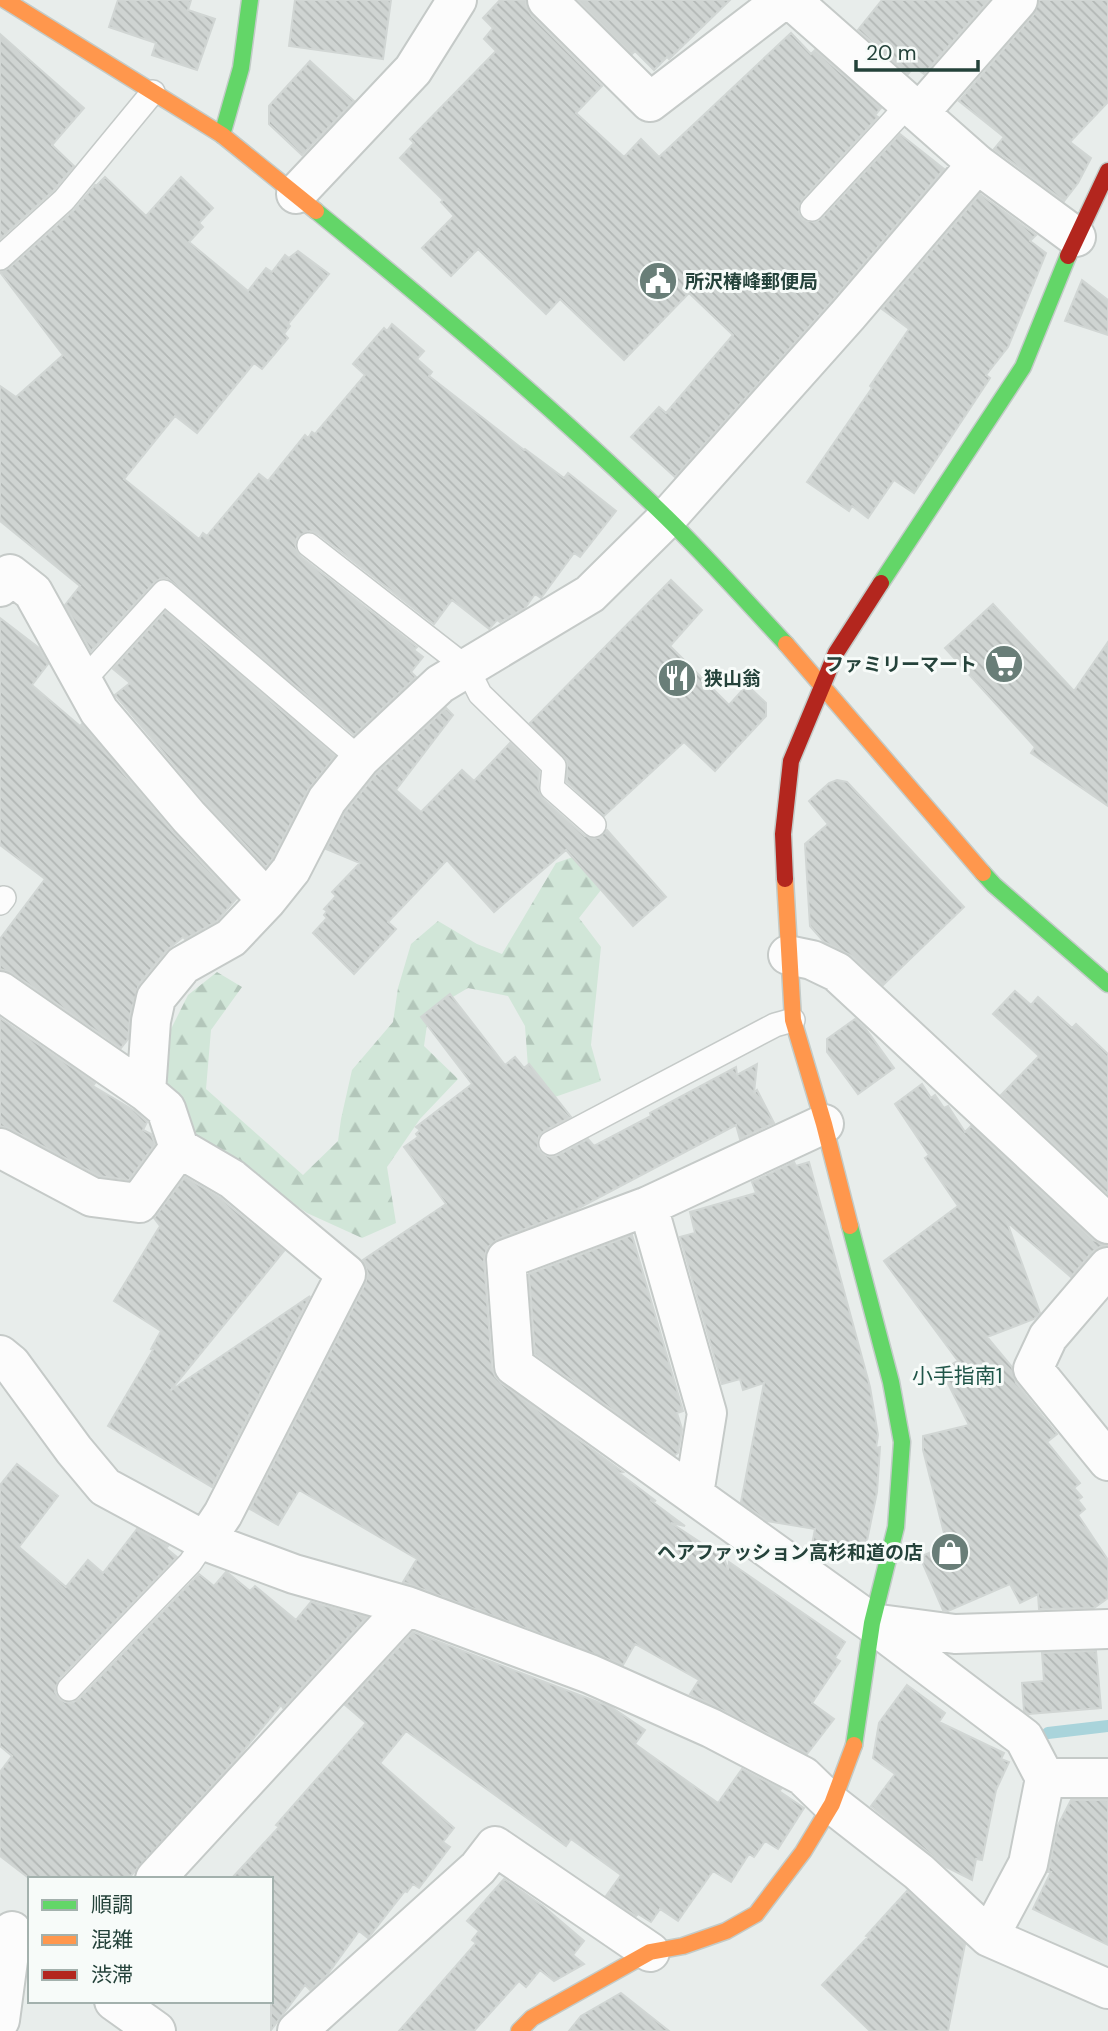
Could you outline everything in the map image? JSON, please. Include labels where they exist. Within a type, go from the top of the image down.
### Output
[{"type":"street","points":[[5,0],[222,135],[445,316],[565,422],[667,518],[799,657],[994,885],[1108,984]]},
{"type":"street","points":[[222,135],[242,70],[250,0]]},
{"type":"street","points":[[296,194],[413,70],[457,0]]},
{"type":"street","points":[[547,0],[650,102],[783,0]]},
{"type":"street","points":[[791,0],[977,164],[1076,237]]},
{"type":"street","points":[[914,109],[1018,0]]},
{"type":"street","points":[[146,1092],[151,1021],[156,998],[183,965],[231,938],[267,900],[291,870],[327,800],[360,759],[440,684],[590,594],[667,518],[848,315],[977,164]]},
{"type":"street","points":[[533,2027],[650,1952],[683,1946],[726,1931],[756,1914],[803,1852],[832,1804],[854,1744],[872,1623],[896,1527],[902,1442],[891,1382],[824,1124],[793,1020],[783,834],[789,773],[791,761],[836,653],[1023,367],[1076,237],[1106,179]]},
{"type":"street","points":[[0,587],[10,574],[33,592],[99,710],[188,817],[267,900]]},
{"type":"street","points":[[788,955],[812,960],[837,972],[1108,1224]]},
{"type":"street","points":[[0,991],[146,1092],[166,1109],[179,1148],[232,1179],[346,1274],[223,1514],[205,1541]]},
{"type":"street","points":[[824,1124],[648,1206],[506,1259],[514,1366],[872,1623],[1024,1738],[1045,1778],[1028,1864],[989,1937]]},
{"type":"street","points":[[0,1148],[92,1197],[139,1203],[179,1148]]},
{"type":"street","points":[[648,1206],[707,1413],[694,1494]]},
{"type":"street","points":[[1108,1267],[1048,1337],[1033,1369],[1108,1461]]},
{"type":"street","points":[[0,1355],[11,1364],[74,1450],[105,1487],[205,1541],[294,1574],[407,1606],[590,1674],[711,1728],[803,1776],[832,1804],[919,1872],[989,1937],[1108,1989]]},
{"type":"street","points":[[158,1877],[407,1606]]},
{"type":"street","points":[[872,1623],[955,1634],[1108,1629]]},
{"type":"street","points":[[1045,1778],[1108,1778]]},
{"type":"street","points":[[297,2031],[478,1868],[495,1846],[650,1952]]},
{"type":"street","points":[[0,2020],[14,1933]]},
{"type":"street","points":[[119,2003],[156,2019]]},
{"type":"lane","points":[[0,258],[64,200],[153,92]]},
{"type":"lane","points":[[812,209],[914,109]]},
{"type":"lane","points":[[309,545],[467,668],[480,694],[554,766],[552,789],[594,825]]},
{"type":"lane","points":[[83,681],[164,592],[360,759]]},
{"type":"lane","points":[[551,1143],[775,1025],[793,1020]]},
{"type":"lane","points":[[69,1689],[190,1563],[205,1541]]},
{"type":"green space","points":[[601,847],[612,876],[579,918],[601,947],[591,1045],[601,1081],[552,1098],[529,1081],[525,1026],[508,996],[468,988],[429,1011],[424,1046],[458,1079],[420,1119],[387,1167],[396,1223],[362,1238],[307,1213],[186,1129],[157,1057],[188,995],[217,972],[242,987],[211,1030],[206,1089],[303,1175],[338,1141],[352,1070],[393,1022],[398,988],[411,944],[438,921],[477,944],[502,954],[556,863]]},
{"type":"building","points":[[118,0],[191,0],[188,10],[215,19],[197,70],[152,55],[156,43],[109,27]]},
{"type":"building","points":[[295,0],[391,0],[383,59],[289,46]]},
{"type":"building","points":[[500,0],[526,0],[526,6],[532,16],[602,86],[576,113],[624,157],[641,139],[659,157],[791,33],[811,54],[815,50],[881,108],[875,115],[878,117],[802,200],[799,212],[803,220],[815,222],[822,218],[900,134],[944,169],[832,301],[675,477],[631,437],[659,407],[666,413],[733,335],[689,293],[624,360],[560,299],[546,314],[478,249],[451,276],[422,248],[454,216],[441,202],[443,200],[400,158],[414,143],[410,139],[496,51],[484,39],[493,28],[483,18]]},
{"type":"building","points":[[578,0],[730,0],[654,70],[635,51],[632,54]]},
{"type":"building","points":[[882,0],[989,0],[924,74],[914,67],[908,74],[858,30]]},
{"type":"building","points":[[1039,0],[1108,0],[1108,102],[1070,142],[1091,158],[1078,183],[1064,201],[994,149],[1004,137],[959,101],[1034,14]]},
{"type":"building","points":[[0,34],[84,108],[52,145],[74,166],[54,190],[0,239]]},
{"type":"building","points":[[310,61],[354,101],[302,155],[269,124],[269,106]]},
{"type":"building","points":[[105,177],[146,216],[181,177],[213,208],[199,223],[203,227],[189,242],[248,291],[266,268],[272,272],[285,255],[289,258],[298,251],[329,274],[288,324],[290,326],[284,334],[288,338],[262,369],[254,363],[197,433],[175,416],[124,479],[199,539],[203,533],[207,536],[259,474],[268,481],[305,435],[308,438],[312,432],[315,434],[365,375],[353,364],[384,328],[387,331],[392,324],[424,351],[417,359],[432,372],[429,376],[524,450],[564,478],[568,473],[616,511],[580,557],[574,553],[541,598],[535,594],[525,608],[500,622],[497,620],[489,629],[452,600],[434,624],[318,534],[310,531],[298,536],[295,544],[300,556],[417,647],[414,650],[423,657],[411,672],[416,677],[354,735],[167,578],[154,583],[91,651],[65,605],[80,586],[0,521],[0,386],[16,397],[63,355],[0,272],[9,268],[74,210]]},
{"type":"building","points":[[980,194],[1036,235],[1030,241],[1046,253],[1008,347],[986,375],[990,378],[914,493],[894,480],[868,518],[852,506],[849,511],[807,482],[909,329],[882,309]]},
{"type":"building","points":[[1082,280],[1108,300],[1108,335],[1065,321]]},
{"type":"building","points":[[671,580],[702,610],[670,646],[729,705],[747,685],[766,703],[766,716],[715,771],[684,742],[604,816],[567,782],[567,761],[530,723]]},
{"type":"building","points":[[993,604],[1074,691],[1108,642],[1108,806],[1031,753],[1035,747],[945,648]]},
{"type":"building","points":[[165,611],[335,756],[308,790],[266,867],[205,802],[115,695],[130,683],[113,669]]},
{"type":"building","points":[[0,618],[39,648],[48,664],[32,685],[80,726],[82,724],[172,831],[236,899],[217,921],[185,939],[183,937],[166,951],[139,984],[130,1016],[128,1039],[121,1048],[12,973],[0,969],[0,939],[45,879],[0,845]]},
{"type":"building","points":[[446,708],[453,715],[396,790],[421,812],[462,770],[474,781],[510,743],[539,771],[538,787],[543,799],[585,836],[598,838],[607,830],[666,897],[633,926],[566,850],[494,912],[447,860],[388,922],[396,929],[354,974],[313,933],[327,918],[324,915],[327,911],[324,909],[336,896],[332,892],[360,863],[326,849],[345,812],[376,774]]},
{"type":"building","points":[[837,780],[847,782],[964,907],[883,985],[852,956],[824,942],[810,926],[805,844],[828,824],[809,801],[829,783]]},
{"type":"building","points":[[1015,991],[1031,1005],[1038,997],[1072,1028],[1076,1024],[1108,1054],[1108,1194],[1001,1095],[1039,1056],[993,1014]]},
{"type":"building","points":[[450,994],[505,1065],[515,1057],[524,1068],[529,1064],[571,1117],[539,1136],[538,1149],[550,1157],[588,1139],[594,1146],[736,1067],[737,1075],[757,1064],[754,1093],[757,1090],[774,1123],[740,1139],[736,1125],[577,1209],[498,1239],[487,1248],[484,1261],[492,1368],[501,1383],[623,1472],[619,1473],[685,1526],[671,1523],[724,1558],[728,1570],[729,1562],[845,1642],[835,1658],[840,1661],[812,1703],[834,1719],[807,1754],[690,1694],[699,1680],[635,1644],[623,1665],[403,1582],[417,1559],[299,1490],[278,1525],[250,1509],[365,1284],[368,1274],[363,1260],[446,1204],[404,1147],[418,1137],[416,1134],[420,1130],[416,1127],[472,1084],[421,1017]]},
{"type":"building","points":[[0,1018],[147,1122],[143,1130],[151,1134],[155,1144],[129,1180],[99,1176],[0,1126]]},
{"type":"building","points":[[855,1019],[865,1028],[894,1068],[858,1094],[827,1052],[827,1039]]},
{"type":"building","points":[[922,1084],[931,1098],[935,1095],[944,1108],[948,1106],[965,1132],[971,1126],[1093,1240],[1108,1245],[1092,1252],[1071,1277],[1007,1222],[1040,1313],[1034,1319],[987,1337],[1012,1367],[1016,1383],[1057,1434],[1047,1442],[1080,1483],[1074,1488],[1082,1497],[1078,1500],[1085,1509],[1078,1515],[1108,1560],[1108,1598],[1094,1608],[1039,1609],[1038,1594],[1020,1603],[1010,1584],[948,1611],[943,1610],[920,1557],[947,1545],[923,1450],[923,1436],[969,1425],[941,1370],[958,1361],[884,1261],[958,1206],[925,1158],[929,1155],[895,1104]]},
{"type":"building","points":[[794,1162],[796,1166],[809,1162],[870,1387],[878,1435],[876,1448],[880,1447],[877,1492],[863,1560],[811,1550],[815,1529],[767,1521],[741,1502],[764,1383],[743,1390],[740,1379],[722,1384],[680,1237],[695,1233],[690,1212],[756,1193],[752,1182]]},
{"type":"building","points":[[185,1177],[219,1197],[284,1251],[170,1391],[310,1296],[212,1487],[108,1426],[153,1350],[151,1349],[161,1331],[114,1301],[160,1226],[154,1218]]},
{"type":"building","points":[[632,1235],[683,1411],[677,1413],[682,1429],[678,1453],[675,1455],[535,1354],[529,1274]]},
{"type":"building","points":[[17,1464],[58,1496],[19,1547],[66,1587],[88,1560],[103,1573],[137,1529],[168,1546],[166,1548],[177,1557],[59,1679],[55,1692],[59,1699],[65,1702],[72,1703],[79,1699],[199,1574],[214,1586],[226,1572],[250,1591],[255,1586],[296,1620],[311,1602],[367,1617],[283,1708],[281,1705],[130,1877],[28,1877],[0,1856],[0,1772],[12,1756],[0,1746],[0,1485]]},
{"type":"building","points":[[413,1632],[611,1707],[645,1730],[635,1744],[718,1803],[742,1769],[781,1789],[779,1791],[804,1808],[778,1849],[765,1841],[754,1857],[749,1854],[731,1882],[713,1871],[678,1921],[660,1909],[651,1922],[638,1914],[636,1916],[606,1896],[621,1875],[571,1839],[566,1846],[406,1731],[380,1763],[454,1828],[443,1842],[450,1847],[419,1888],[413,1884],[405,1891],[368,1938],[359,1931],[327,1975],[310,1990],[305,1985],[271,2030],[273,1877],[233,1877],[279,1827],[276,1825],[366,1723],[345,1705]]},
{"type":"building","points":[[1096,1651],[1101,1708],[1029,1714],[1024,1711],[1022,1683],[1044,1681],[1042,1653]]},
{"type":"building","points":[[907,1685],[945,1713],[939,1722],[1004,1753],[1001,1759],[1009,1762],[996,1790],[982,1860],[976,1859],[972,1880],[946,1867],[871,1806],[895,1774],[873,1758],[879,1723]]},
{"type":"building","points":[[1071,1800],[1108,1800],[1108,1945],[1033,1909],[1051,1872],[1048,1872],[1058,1825]]},
{"type":"building","points":[[504,1879],[543,1906],[584,1941],[573,1955],[584,1964],[554,1981],[540,1970],[526,1987],[519,1981],[474,2031],[399,2031],[476,1943],[472,1940],[479,1931],[467,1921]]},
{"type":"building","points":[[907,1891],[965,1944],[948,2031],[870,2031],[822,1985]]},
{"type":"building","points":[[621,1993],[669,2031],[569,2031],[581,2016]]},
{"type":"waterway","points":[[1048,1733],[1108,1726]]},
{"type":"traffic: fast","points":[[222,135],[241,68],[250,0]]},
{"type":"traffic: fast","points":[[316,211],[450,322],[581,437],[681,532],[786,644]]},
{"type":"traffic: fast","points":[[881,583],[1023,367],[1068,256]]},
{"type":"traffic: fast","points":[[983,873],[1108,984]]},
{"type":"traffic: fast","points":[[850,1226],[891,1382],[902,1442],[896,1527],[872,1623],[854,1745]]},
{"type":"traffic: slow","points":[[5,0],[222,135],[316,211]]},
{"type":"traffic: slow","points":[[786,644],[983,873]]},
{"type":"traffic: slow","points":[[785,879],[793,1020],[824,1124],[850,1226]]},
{"type":"traffic: slow","points":[[519,2031],[532,2018],[650,1952],[683,1946],[726,1931],[756,1914],[803,1852],[832,1804],[854,1745]]},
{"type":"traffic: jam","points":[[1068,256],[1108,171]]},
{"type":"traffic: jam","points":[[785,879],[783,834],[791,761],[836,653],[881,583]]},
{"type":"place","name":"所沢椿峰郵便局","points":[[658,281]]},
{"type":"place","name":"ファミリーマート","points":[[1004,664]]},
{"type":"place","name":"狭山翁","points":[[677,678]]},
{"type":"place","name":"ヘアファッション高杉和道の店","points":[[950,1552]]},
{"type":"district","name":"小手指南1","points":[[957,1376]]}]
